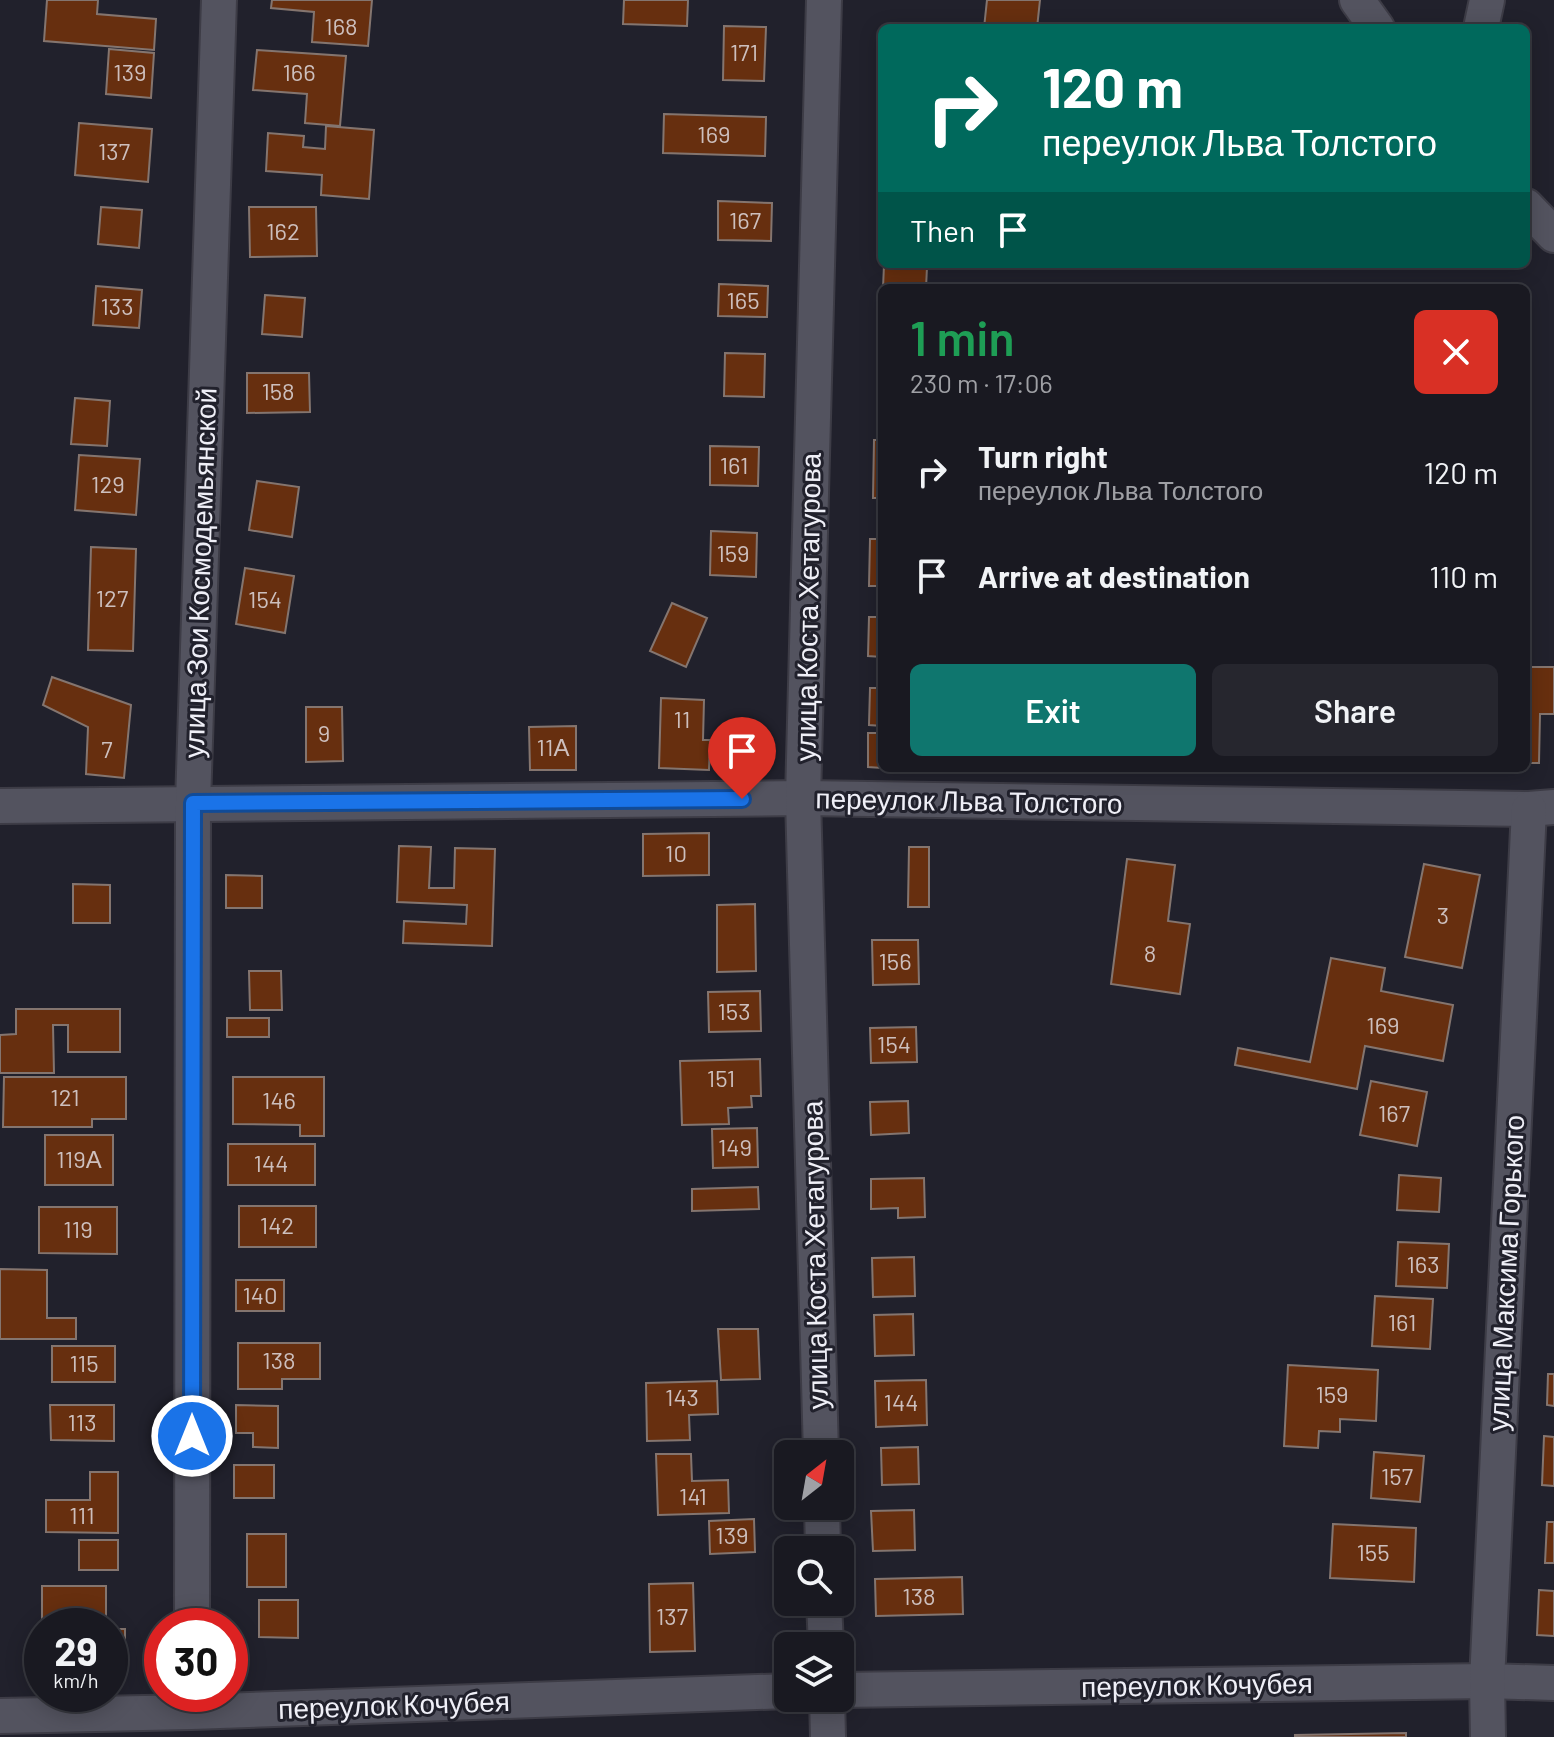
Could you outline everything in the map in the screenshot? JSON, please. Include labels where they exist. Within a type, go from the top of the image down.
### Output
[{"type":"street","name":"улица Зои Космодемьянской","points":[[192,1608],[193,803],[219,0]]},
{"type":"street","name":"улица Коста Хетагурова","points":[[821,1440],[803,798],[824,0]]},
{"type":"street","points":[[1357,0],[1374,24]]},
{"type":"street","points":[[1482,24],[1487,0]]},
{"type":"street","points":[[1530,210],[1554,235]]},
{"type":"street","name":"переулок Льва Толстого","points":[[0,806],[803,798],[1541,808]]},
{"type":"street","name":"улица Максима Горького","points":[[1488,1737],[1487,1681],[1541,808]]},
{"type":"street","name":"переулок Кочубея","points":[[854,1690],[1487,1681],[1554,1683]]},
{"type":"street","name":"переулок Кочубея","points":[[0,1716],[192,1714],[774,1692]]},
{"type":"street","points":[[827,1712],[828,1737]]},
{"type":"building","points":[[47,0],[98,0],[97,14],[156,19],[154,50],[44,41]]},
{"type":"building","points":[[272,0],[372,0],[368,46],[312,42],[314,12],[271,8]]},
{"type":"building","points":[[624,0],[688,0],[687,26],[623,24]]},
{"type":"building","points":[[987,0],[1040,0],[1037,24],[984,24]]},
{"type":"building","points":[[724,26],[766,27],[764,81],[723,80]]},
{"type":"building","points":[[109,49],[154,53],[151,98],[106,94]]},
{"type":"building","points":[[257,50],[346,56],[340,126],[305,123],[307,94],[253,90]]},
{"type":"building","points":[[664,114],[766,117],[765,156],[663,153]]},
{"type":"building","points":[[79,123],[152,129],[148,182],[75,175]]},
{"type":"building","points":[[326,126],[374,130],[369,199],[321,195],[322,175],[266,171],[268,133],[304,136],[303,147],[325,149]]},
{"type":"building","points":[[718,201],[772,203],[771,241],[718,240]]},
{"type":"building","points":[[101,207],[142,210],[139,248],[98,244]]},
{"type":"building","points":[[249,207],[316,207],[317,256],[250,257]]},
{"type":"building","points":[[884,268],[927,268],[926,284],[883,284]]},
{"type":"building","points":[[719,284],[768,286],[767,317],[718,316]]},
{"type":"building","points":[[96,286],[142,290],[139,328],[93,325]]},
{"type":"building","points":[[265,295],[305,298],[302,337],[262,334]]},
{"type":"building","points":[[725,353],[765,354],[764,397],[724,396]]},
{"type":"building","points":[[247,373],[309,373],[310,412],[247,413]]},
{"type":"building","points":[[75,398],[110,401],[107,446],[71,444]]},
{"type":"building","points":[[874,440],[878,440],[878,498],[873,498]]},
{"type":"building","points":[[710,446],[759,447],[758,486],[710,485]]},
{"type":"building","points":[[79,455],[140,459],[136,515],[75,510]]},
{"type":"building","points":[[257,481],[299,487],[292,537],[249,530]]},
{"type":"building","points":[[711,531],[757,533],[756,577],[710,575]]},
{"type":"building","points":[[870,539],[878,539],[878,586],[869,586]]},
{"type":"building","points":[[91,547],[136,549],[133,651],[88,650]]},
{"type":"building","points":[[245,568],[294,576],[285,633],[236,624]]},
{"type":"building","points":[[672,603],[707,618],[686,667],[650,651]]},
{"type":"building","points":[[869,617],[878,617],[878,657],[868,656]]},
{"type":"building","points":[[1530,667],[1554,667],[1554,714],[1540,714],[1539,763],[1530,763]]},
{"type":"building","points":[[52,677],[131,705],[124,778],[86,774],[88,727],[43,705]]},
{"type":"building","points":[[870,688],[878,688],[878,726],[869,725]]},
{"type":"building","points":[[661,698],[704,700],[703,740],[710,740],[709,770],[659,768]]},
{"type":"building","points":[[306,707],[342,707],[343,761],[306,762]]},
{"type":"building","points":[[576,726],[576,770],[530,770],[529,727]]},
{"type":"building","points":[[868,733],[878,733],[878,768],[868,767]]},
{"type":"building","points":[[709,833],[709,875],[643,876],[643,834]]},
{"type":"building","points":[[399,846],[431,847],[429,888],[454,888],[455,848],[495,849],[492,946],[403,943],[404,921],[466,924],[467,905],[397,902]]},
{"type":"building","points":[[909,847],[929,847],[929,907],[908,907]]},
{"type":"building","points":[[1127,859],[1175,865],[1168,921],[1190,924],[1180,994],[1111,984]]},
{"type":"building","points":[[1424,864],[1480,875],[1462,968],[1405,957]]},
{"type":"building","points":[[226,875],[262,876],[262,908],[226,908]]},
{"type":"building","points":[[73,884],[110,885],[110,923],[73,923]]},
{"type":"building","points":[[755,904],[756,971],[717,972],[717,905]]},
{"type":"building","points":[[872,940],[918,940],[919,984],[873,985]]},
{"type":"building","points":[[1331,958],[1385,968],[1381,991],[1453,1005],[1443,1061],[1365,1046],[1357,1089],[1235,1065],[1238,1048],[1310,1062]]},
{"type":"building","points":[[249,971],[281,971],[282,1010],[250,1010]]},
{"type":"building","points":[[760,991],[761,1031],[709,1032],[708,992]]},
{"type":"building","points":[[16,1009],[120,1009],[120,1052],[68,1052],[68,1025],[53,1025],[54,1073],[0,1073],[0,1035],[16,1034]]},
{"type":"building","points":[[227,1018],[269,1018],[269,1037],[227,1037]]},
{"type":"building","points":[[916,1027],[917,1062],[871,1063],[870,1028]]},
{"type":"building","points":[[760,1059],[761,1096],[751,1096],[752,1107],[728,1108],[729,1124],[682,1125],[680,1061]]},
{"type":"building","points":[[4,1077],[126,1077],[126,1119],[92,1119],[92,1127],[3,1127]]},
{"type":"building","points":[[233,1077],[324,1077],[324,1136],[300,1136],[300,1125],[233,1124]]},
{"type":"building","points":[[1371,1081],[1427,1092],[1417,1146],[1360,1135]]},
{"type":"building","points":[[908,1101],[909,1133],[871,1135],[870,1102]]},
{"type":"building","points":[[757,1128],[758,1167],[713,1168],[712,1129]]},
{"type":"building","points":[[45,1135],[113,1135],[113,1185],[45,1185]]},
{"type":"building","points":[[228,1144],[315,1144],[315,1185],[228,1185]]},
{"type":"building","points":[[1399,1175],[1441,1178],[1439,1212],[1397,1210]]},
{"type":"building","points":[[924,1178],[925,1217],[898,1218],[898,1208],[871,1209],[871,1179]]},
{"type":"building","points":[[758,1187],[759,1209],[692,1211],[692,1189]]},
{"type":"building","points":[[239,1206],[316,1206],[316,1247],[239,1247]]},
{"type":"building","points":[[39,1207],[117,1207],[117,1254],[39,1253]]},
{"type":"building","points":[[1398,1242],[1449,1244],[1447,1288],[1396,1286]]},
{"type":"building","points":[[914,1257],[915,1296],[873,1297],[872,1258]]},
{"type":"building","points":[[0,1269],[47,1270],[47,1318],[76,1318],[76,1339],[0,1339]]},
{"type":"building","points":[[236,1280],[284,1280],[284,1311],[236,1311]]},
{"type":"building","points":[[1375,1296],[1433,1299],[1430,1349],[1372,1346]]},
{"type":"building","points":[[913,1314],[914,1355],[875,1356],[874,1315]]},
{"type":"building","points":[[718,1329],[758,1329],[760,1379],[721,1380]]},
{"type":"building","points":[[238,1343],[320,1343],[320,1379],[282,1379],[282,1389],[238,1389]]},
{"type":"building","points":[[52,1346],[115,1346],[115,1382],[52,1382]]},
{"type":"building","points":[[1288,1365],[1378,1370],[1376,1421],[1340,1419],[1340,1432],[1319,1431],[1318,1448],[1284,1446]]},
{"type":"building","points":[[1548,1374],[1554,1374],[1554,1406],[1547,1405]]},
{"type":"building","points":[[926,1380],[927,1425],[876,1427],[875,1381]]},
{"type":"building","points":[[717,1381],[718,1414],[689,1415],[690,1440],[647,1441],[646,1383]]},
{"type":"building","points":[[50,1405],[114,1405],[114,1441],[51,1440]]},
{"type":"building","points":[[236,1405],[278,1406],[278,1448],[253,1447],[253,1433],[236,1433]]},
{"type":"building","points":[[1544,1436],[1554,1437],[1554,1486],[1542,1485]]},
{"type":"building","points":[[918,1447],[919,1484],[882,1485],[881,1448]]},
{"type":"building","points":[[1374,1452],[1424,1456],[1420,1502],[1371,1498]]},
{"type":"building","points":[[656,1454],[691,1454],[692,1481],[728,1480],[729,1513],[658,1515]]},
{"type":"building","points":[[234,1465],[274,1465],[274,1498],[234,1498]]},
{"type":"building","points":[[90,1472],[118,1472],[118,1533],[46,1532],[46,1500],[90,1500]]},
{"type":"building","points":[[914,1510],[915,1550],[873,1551],[871,1511]]},
{"type":"building","points":[[754,1519],[755,1552],[710,1554],[709,1521]]},
{"type":"building","points":[[1547,1522],[1554,1522],[1554,1563],[1545,1563]]},
{"type":"building","points":[[1333,1524],[1416,1528],[1414,1582],[1330,1578]]},
{"type":"building","points":[[247,1534],[286,1534],[286,1587],[247,1587]]},
{"type":"building","points":[[79,1540],[118,1540],[118,1570],[79,1570]]},
{"type":"building","points":[[962,1577],[963,1614],[876,1616],[875,1579]]},
{"type":"building","points":[[693,1583],[695,1651],[650,1652],[649,1584]]},
{"type":"building","points":[[42,1586],[106,1586],[106,1608],[42,1608]]},
{"type":"building","points":[[1539,1590],[1554,1591],[1554,1636],[1537,1635]]},
{"type":"building","points":[[259,1600],[298,1600],[298,1638],[259,1637]]},
{"type":"building","points":[[1406,1733],[1406,1737],[1295,1737],[1295,1735]]},
{"type":"route","points":[[192,1436],[193,803],[742,799]]}]
